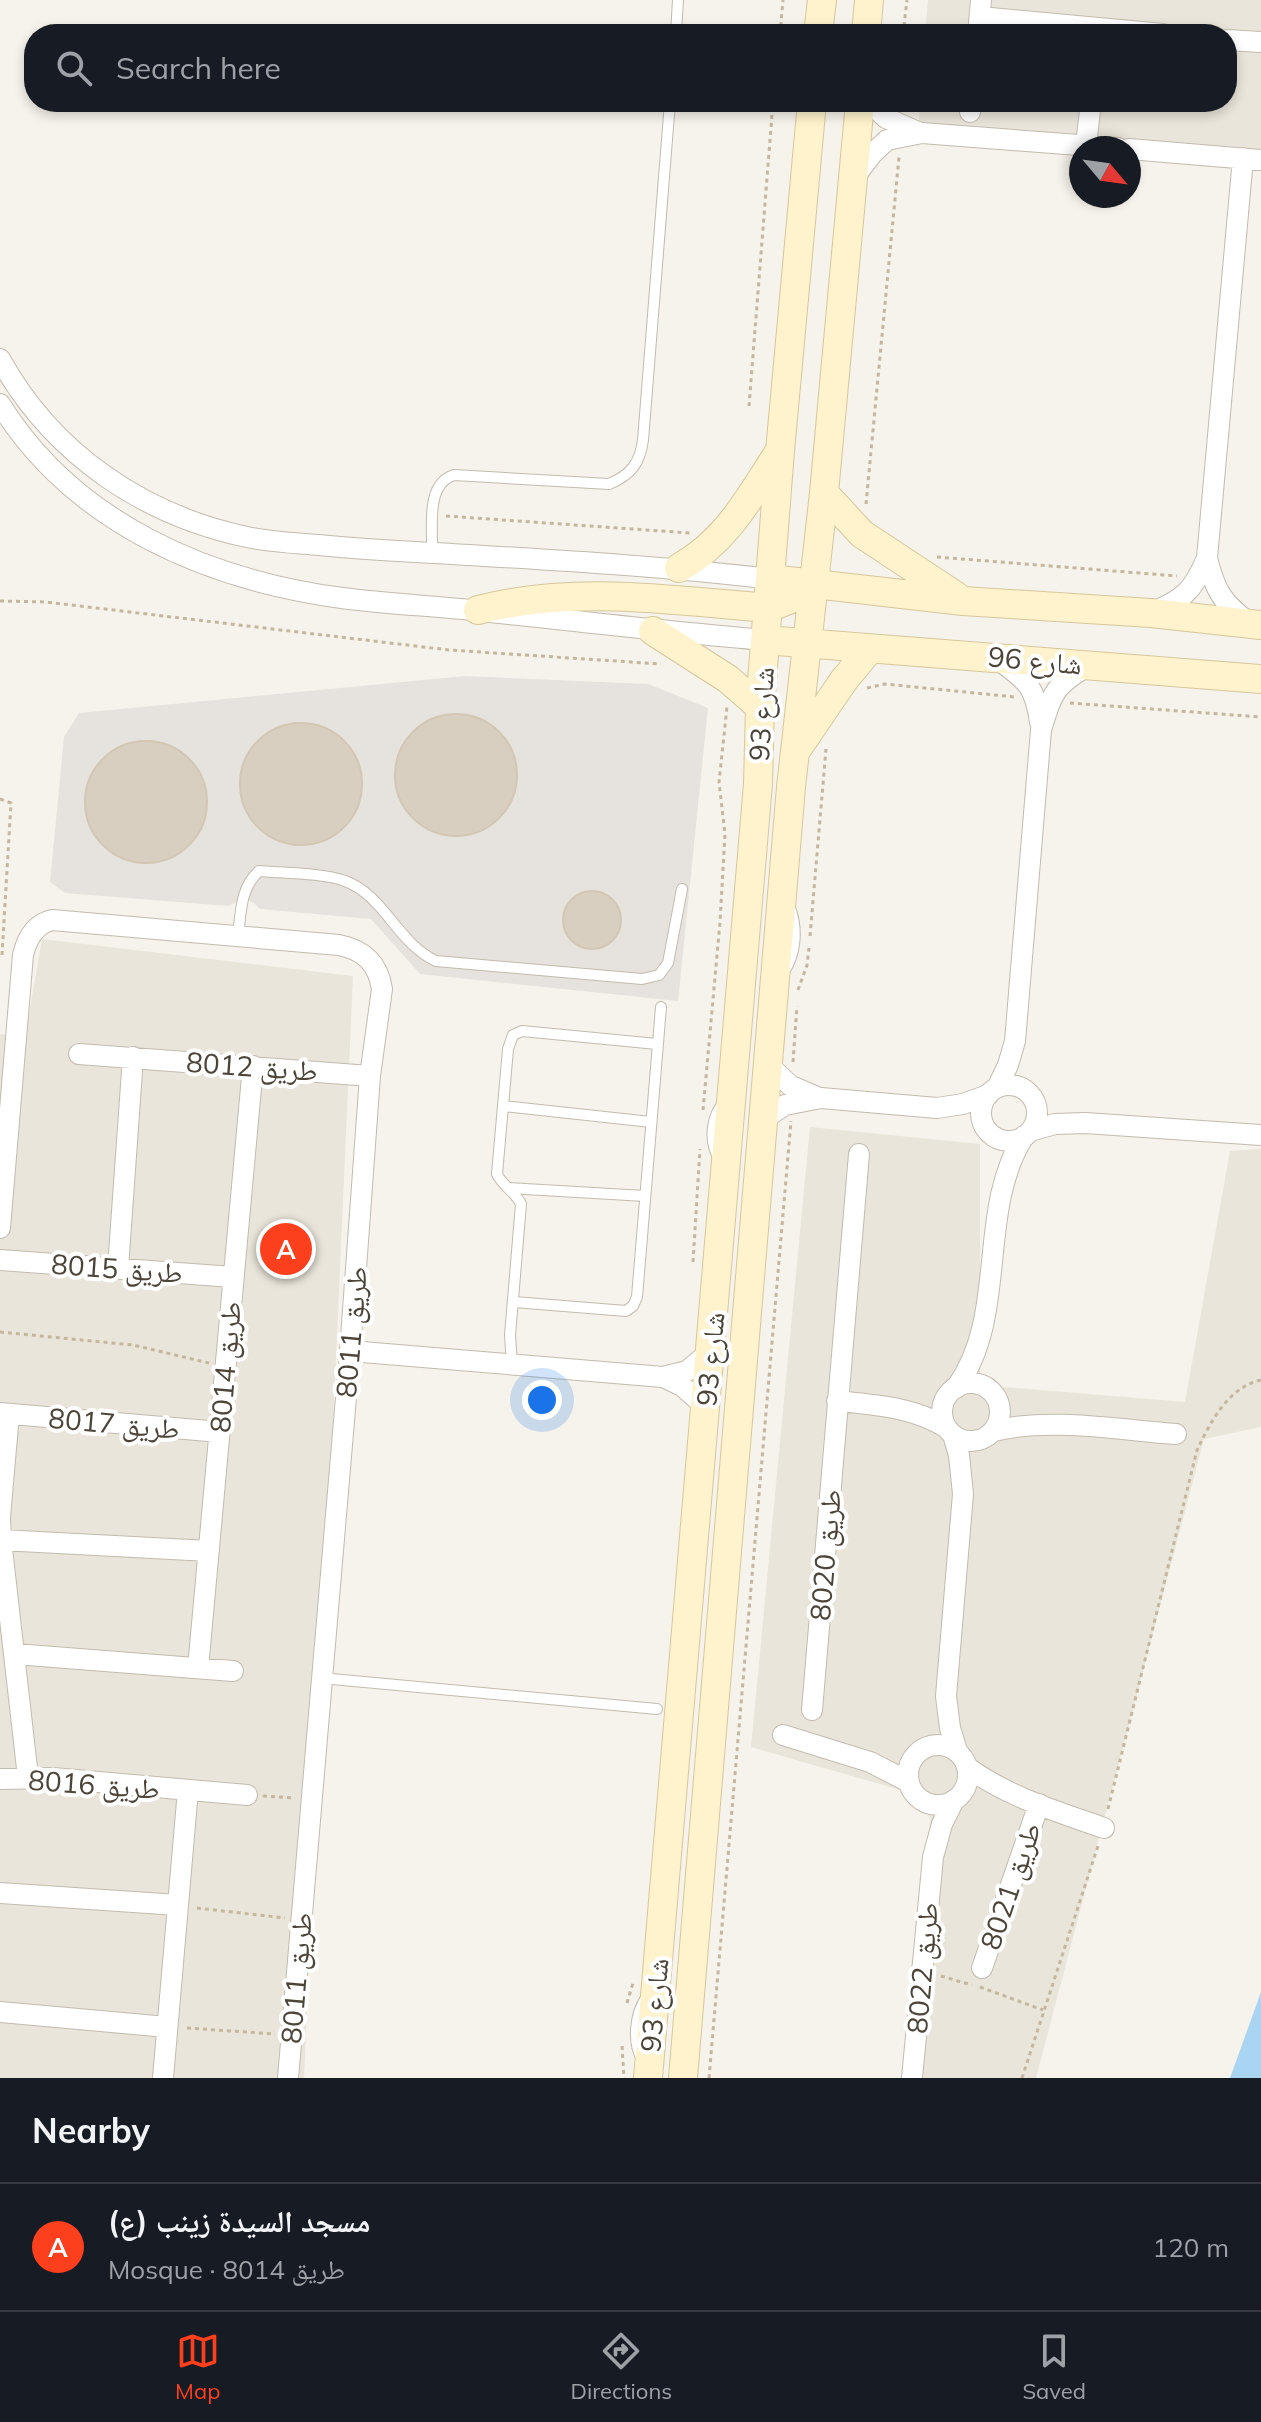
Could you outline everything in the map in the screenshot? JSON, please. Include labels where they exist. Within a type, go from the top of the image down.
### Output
[{"type":"street","points":[[819,24],[822,0]]},
{"type":"street","points":[[867,24],[869,0]]},
{"type":"street","points":[[980,17],[1040,24]]},
{"type":"street","points":[[1237,41],[1261,42]]},
{"type":"street","name":"شارع 93","points":[[649,2073],[758,784],[760,707],[780,451],[811,112]]},
{"type":"street","name":"شارع 93","points":[[683,2078],[782,894],[824,493],[859,112]]},
{"type":"street","points":[[882,112],[912,134]]},
{"type":"street","points":[[1087,136],[1090,112]]},
{"type":"street","points":[[852,181],[879,146],[912,134],[1069,144]]},
{"type":"street","points":[[1141,150],[1252,159],[1207,558],[1199,578],[1185,596],[1151,613]]},
{"type":"street","points":[[0,359],[29,405],[51,432],[113,484],[150,504],[247,537],[432,553],[679,568],[771,579]]},
{"type":"street","points":[[0,404],[30,446],[74,490],[130,530],[225,572],[341,598],[765,640]]},
{"type":"street","points":[[679,568],[699,557],[732,525],[780,451]]},
{"type":"street","points":[[824,493],[862,534],[963,601]]},
{"type":"street","points":[[1207,558],[1216,590],[1237,614],[1256,624]]},
{"type":"street","name":"شارع 96","points":[[771,579],[963,601],[1151,613],[1256,624]]},
{"type":"street","points":[[478,610],[531,599],[585,595],[768,608],[796,597],[814,582]]},
{"type":"street","points":[[653,631],[728,679],[760,707]]},
{"type":"street","name":"شارع 96","points":[[765,640],[1261,679]]},
{"type":"street","points":[[795,753],[844,680],[869,650]]},
{"type":"street","points":[[995,657],[1029,683],[1044,700]]},
{"type":"street","points":[[1000,1198],[999,1164],[982,1111],[1008,1065],[1015,1041],[1044,700],[1089,665]]},
{"type":"street","name":"طريق 8011","points":[[0,1228],[23,955],[33,931],[44,922],[52,920],[339,945],[364,954],[374,964],[382,989],[370,1076],[350,1351],[288,2078]]},
{"type":"street","points":[[956,1798],[968,1777],[950,1728],[946,1696],[963,1494],[959,1455],[942,1412],[970,1364],[981,1335],[1000,1198],[1009,1164],[1036,1118],[1036,1104],[1030,1094],[1015,1041]]},
{"type":"street","name":"طريق 8012","points":[[79,1054],[370,1076]]},
{"type":"street","points":[[118,1268],[133,1057]]},
{"type":"street","points":[[768,1065],[792,1094],[937,1108],[963,1104],[1008,1085],[1030,1094],[1050,1110],[1085,1123]]},
{"type":"street","name":"طريق 8014","points":[[198,1668],[253,1066]]},
{"type":"street","points":[[762,1120],[792,1094]]},
{"type":"street","points":[[937,1108],[1007,1140],[1055,1124],[1085,1123],[1261,1135]]},
{"type":"street","name":"طريق 8020","points":[[812,1710],[859,1154]]},
{"type":"street","name":"طريق 8015","points":[[0,1260],[233,1277]]},
{"type":"street","points":[[963,1494],[972,1463],[999,1423],[981,1335]]},
{"type":"street","points":[[350,1351],[663,1377],[687,1371],[710,1352]]},
{"type":"street","points":[[663,1377],[691,1392],[706,1407]]},
{"type":"street","points":[[900,1407],[973,1383],[1052,1425]]},
{"type":"street","points":[[837,1401],[900,1407],[930,1418],[970,1441],[1016,1426],[1052,1425],[1176,1434]]},
{"type":"street","name":"طريق 8017","points":[[28,1777],[1,1540],[4,1414],[220,1432]]},
{"type":"street","points":[[1,1540],[209,1551]]},
{"type":"street","points":[[15,1654],[233,1671]]},
{"type":"street","points":[[914,1790],[910,1764],[935,1731],[946,1696]]},
{"type":"street","points":[[783,1735],[870,1762],[936,1804],[989,1794],[1029,1801]]},
{"type":"street","points":[[870,1762],[893,1761],[940,1744],[992,1784],[1104,1828]]},
{"type":"street","name":"طريق 8016","points":[[0,1779],[28,1777],[247,1795]]},
{"type":"street","name":"طريق 8016","points":[[163,2078],[188,1790]]},
{"type":"street","name":"طريق 8022","points":[[914,1790],[929,1823],[933,1857]]},
{"type":"street","name":"طريق 8022","points":[[912,2078],[933,1857],[942,1824],[956,1798]]},
{"type":"street","name":"طريق 8021","points":[[982,1968],[1029,1801]]},
{"type":"street","points":[[0,1893],[178,1905]]},
{"type":"street","points":[[0,2012],[167,2027]]},
{"type":"lane","points":[[677,24],[678,0]]},
{"type":"lane","points":[[432,553],[435,490],[439,483],[454,475],[609,484],[623,478],[634,468],[641,455],[669,112]]},
{"type":"lane","points":[[238,936],[242,900],[250,879],[259,871],[329,878],[343,880],[368,895],[413,948],[436,961],[642,979],[659,975],[668,963],[682,889]]},
{"type":"lane","points":[[514,1302],[626,1311],[633,1306],[637,1297],[661,1007]]},
{"type":"lane","points":[[512,1364],[510,1335],[521,1204],[517,1195],[501,1183],[497,1174],[508,1049],[513,1035],[522,1031],[657,1044]]},
{"type":"lane","points":[[503,1106],[651,1122]]},
{"type":"lane","points":[[508,1188],[645,1196]]},
{"type":"lane","points":[[321,1678],[657,1709]]},
{"type":"lane","points":[[701,1857],[712,1888]]},
{"type":"lane","points":[[693,1948],[708,1923]]},
{"type":"path","points":[[781,24],[783,0]]},
{"type":"path","points":[[904,24],[907,0]]},
{"type":"path","points":[[749,406],[772,112]]},
{"type":"path","points":[[862,534],[912,134]]},
{"type":"path","points":[[433,516],[699,533]]},
{"type":"path","points":[[936,556],[1199,578]]},
{"type":"path","points":[[0,601],[46,602],[449,650],[668,664]]},
{"type":"path","points":[[864,690],[885,684],[1261,717]]},
{"type":"path","points":[[703,1112],[722,878],[724,817],[719,782],[727,704]]},
{"type":"path","points":[[709,2078],[792,1094],[798,988],[807,965],[826,743]]},
{"type":"path","points":[[0,799],[11,803],[2,955]]},
{"type":"path","points":[[693,1265],[700,1143]]},
{"type":"path","points":[[0,1332],[133,1345],[213,1364]]},
{"type":"path","points":[[1022,2078],[1104,1828],[1197,1450],[1207,1429],[1235,1393],[1261,1380]]},
{"type":"path","points":[[247,1795],[311,1799]]},
{"type":"path","points":[[178,1905],[301,1920]]},
{"type":"path","points":[[922,1971],[1043,2010]]},
{"type":"path","points":[[167,2027],[291,2035]]},
{"type":"shaded area","points":[[928,0],[1261,0],[1261,150],[1141,141],[1141,136],[1084,136],[919,123],[920,112],[1237,112],[1237,24],[926,24]]},
{"type":"shaded area","points":[[465,676],[648,684],[708,708],[678,1001],[420,974],[371,919],[260,909],[253,902],[242,900],[228,906],[65,893],[50,882],[64,737],[79,713]]},
{"type":"shaded area","points":[[42,939],[353,976],[304,2078],[0,2078],[0,1034],[25,1037]]},
{"type":"shaded area","points":[[810,1127],[980,1144],[980,1385],[1185,1402],[1230,1151],[1261,1149],[1261,1427],[1204,1439],[1036,2078],[905,2078],[932,1799],[751,1747]]},
{"type":"water","points":[[1261,1992],[1261,2078],[1230,2078]]},
{"type":"building","points":[[456,714],[479,719],[499,732],[512,752],[517,775],[512,798],[499,818],[479,831],[456,836],[433,831],[413,818],[400,798],[395,775],[400,752],[413,732],[433,719]]},
{"type":"building","points":[[301,723],[324,728],[344,741],[357,761],[362,784],[357,807],[344,827],[324,840],[301,845],[278,840],[258,827],[245,807],[240,784],[245,761],[258,741],[278,728]]},
{"type":"building","points":[[146,741],[169,746],[189,759],[202,779],[207,802],[202,825],[189,845],[169,858],[146,863],[123,858],[103,845],[90,825],[85,802],[90,779],[103,759],[123,746]]},
{"type":"building","points":[[592,891],[603,893],[612,900],[619,909],[619,931],[612,940],[603,947],[592,949],[581,947],[572,940],[565,931],[563,920],[565,909],[572,900],[581,893]]},
{"type":"place","name":"مسجد السيدة زينب (ع)","points":[[286,1249]]}]
